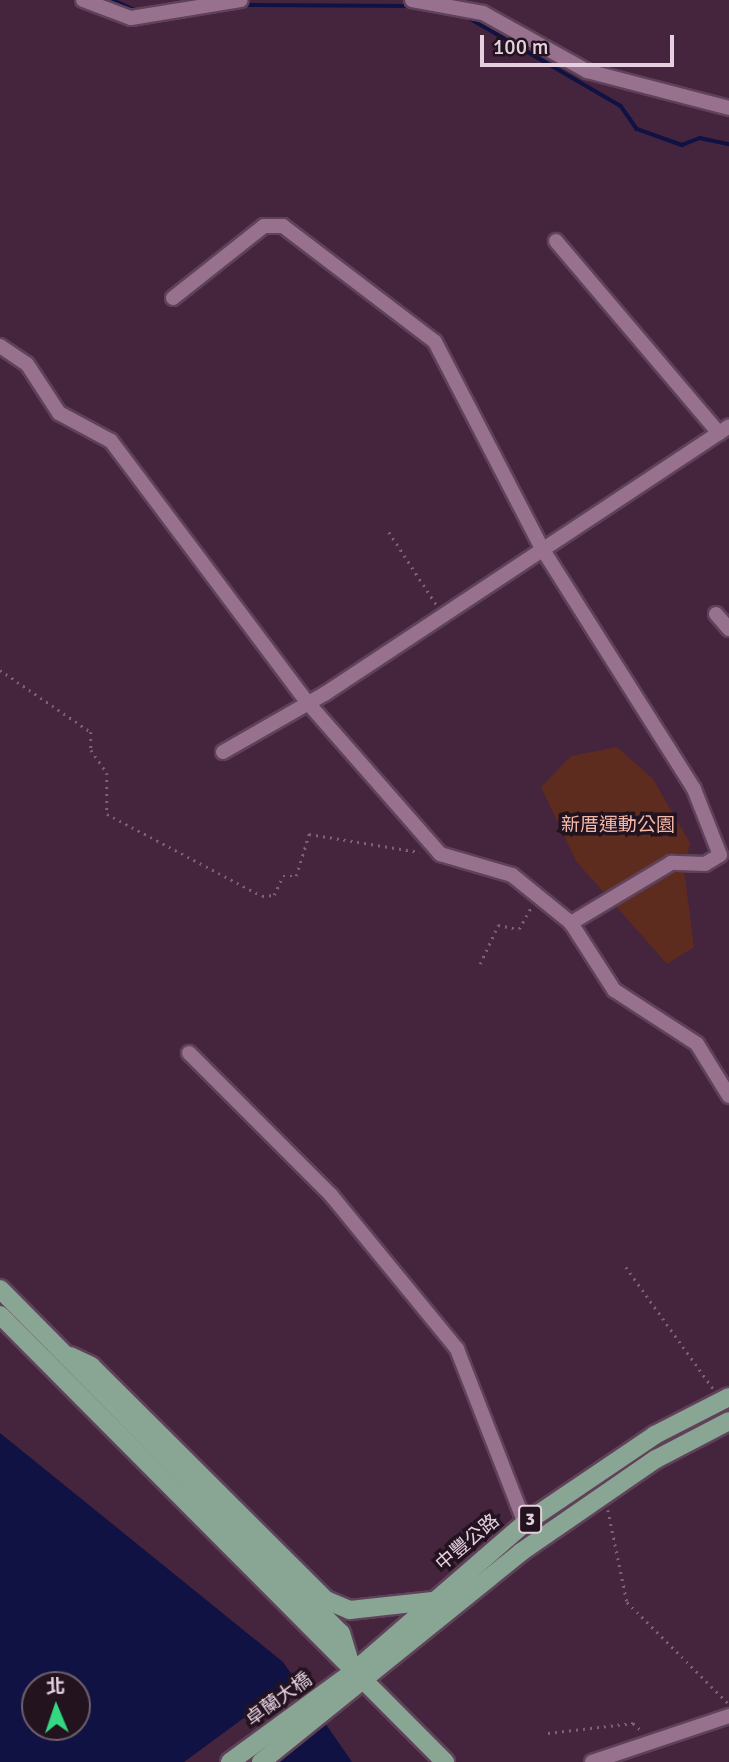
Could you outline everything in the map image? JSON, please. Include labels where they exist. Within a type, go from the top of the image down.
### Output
[{"type":"main road","points":[[0,1289],[55,1359],[91,1366],[326,1600],[350,1610],[431,1601]]},
{"type":"main road","points":[[0,1315],[55,1359],[341,1633],[359,1676],[445,1762]]},
{"type":"main road","name":"中豐公路","points":[[359,1676],[431,1601],[525,1522],[640,1445],[726,1399]]},
{"type":"main road","name":"中豐公路","points":[[359,1676],[521,1552],[605,1493],[651,1462],[729,1421]]},
{"type":"main road","points":[[640,1445],[651,1462]]},
{"type":"main road","name":"卓蘭大橋","points":[[230,1762],[359,1676]]},
{"type":"main road","name":"卓蘭大橋","points":[[261,1762],[359,1676]]},
{"type":"street","points":[[83,0],[131,18],[241,0]]},
{"type":"street","points":[[412,0],[482,6],[587,71],[729,108]]},
{"type":"street","points":[[173,298],[264,226],[283,226],[306,239],[435,342],[543,550],[694,789],[720,855],[705,863],[671,863],[570,923]]},
{"type":"street","points":[[223,752],[308,703],[724,430],[556,241]]},
{"type":"street","points":[[0,346],[27,364],[59,413],[111,441],[308,703],[440,854],[512,875],[570,923],[614,990],[697,1044],[729,1096]]},
{"type":"street","points":[[716,614],[729,629]]},
{"type":"street","points":[[189,1052],[331,1195],[457,1349],[525,1522]]},
{"type":"street","points":[[592,1762],[729,1716]]},
{"type":"path","points":[[388,532],[444,615]]},
{"type":"path","points":[[0,670],[91,732],[91,750],[107,773],[107,814],[262,895],[274,895],[283,876],[296,876],[309,834],[440,854]]},
{"type":"path","points":[[480,964],[498,925],[519,929],[537,896]]},
{"type":"path","points":[[626,1267],[726,1399]]},
{"type":"path","points":[[605,1493],[627,1602],[729,1704]]},
{"type":"path","points":[[548,1733],[632,1723],[654,1741]]},
{"type":"green space","name":"新厝運動公園","points":[[617,747],[653,779],[690,843],[684,870],[694,947],[667,964],[576,861],[541,787],[571,756]]},
{"type":"shaded area","points":[[0,1433],[283,1662],[352,1762],[0,1762]]},
{"type":"pier","points":[[298,1678],[321,1711],[251,1762],[184,1762]]},
{"type":"waterway","points":[[113,0],[137,11]]},
{"type":"waterway","points":[[241,5],[412,6]]},
{"type":"waterway","points":[[464,15],[621,106],[637,129],[682,145],[700,138],[729,144]]}]
